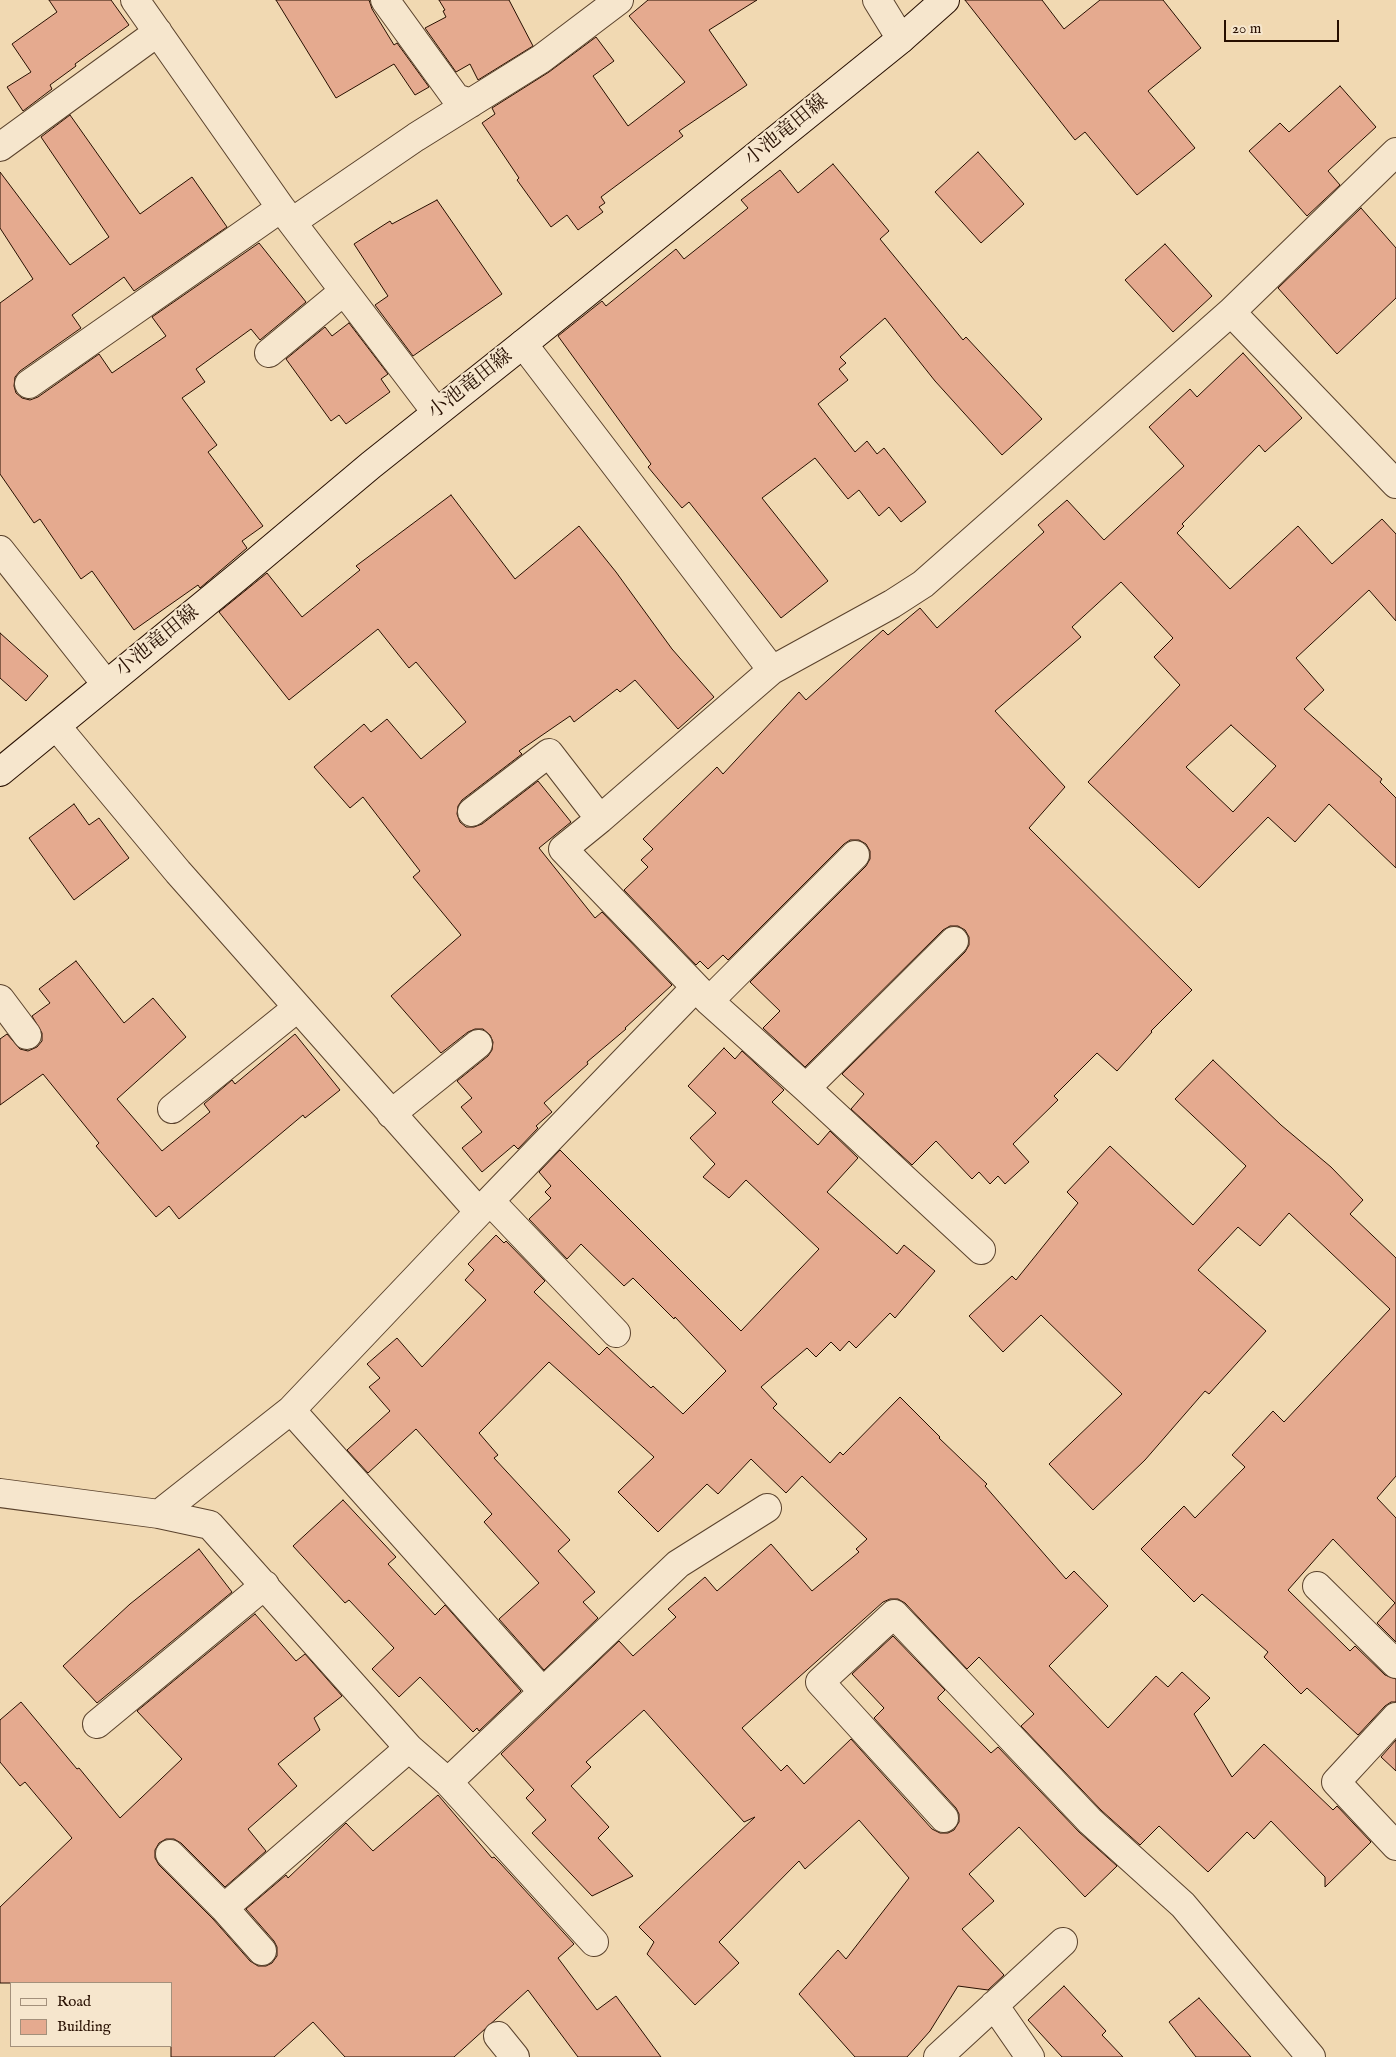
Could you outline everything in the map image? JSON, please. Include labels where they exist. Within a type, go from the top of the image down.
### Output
[{"type":"street","points":[[135,0],[287,215],[436,412]]},
{"type":"street","points":[[385,0],[456,98],[471,102]]},
{"type":"street","points":[[29,384],[287,215],[541,59],[619,0]]},
{"type":"street","points":[[877,0],[901,38]]},
{"type":"street","name":"小池竜田線","points":[[0,772],[436,412],[523,344],[901,38],[945,0]]},
{"type":"street","points":[[0,147],[158,32]]},
{"type":"street","points":[[981,1250],[806,1088],[702,995],[563,849],[772,670],[892,604],[922,584],[1231,312],[1396,152]]},
{"type":"street","points":[[269,353],[344,291]]},
{"type":"street","points":[[1231,312],[1396,484]]},
{"type":"street","points":[[523,344],[772,670]]},
{"type":"street","points":[[0,550],[106,684]]},
{"type":"street","points":[[57,726],[178,872],[391,1114],[616,1333]]},
{"type":"street","points":[[472,812],[549,753],[600,819]]},
{"type":"street","points":[[159,1514],[291,1410],[484,1206],[702,995],[855,854]]},
{"type":"street","points":[[806,1088],[954,941]]},
{"type":"street","points":[[0,999],[27,1034]]},
{"type":"street","points":[[172,1109],[297,1008]]},
{"type":"street","points":[[391,1114],[478,1044]]},
{"type":"street","points":[[291,1410],[544,1692]]},
{"type":"street","points":[[0,1493],[159,1514],[210,1525],[409,1748],[448,1782],[594,1942]]},
{"type":"street","points":[[448,1782],[678,1564],[767,1508]]},
{"type":"street","points":[[97,1724],[265,1585]]},
{"type":"street","points":[[1317,1586],[1396,1664]]},
{"type":"street","points":[[944,1818],[820,1682],[894,1614],[1090,1821],[1183,1905],[1311,2057]]},
{"type":"street","points":[[1396,1717],[1336,1782],[1396,1846]]},
{"type":"street","points":[[224,1908],[409,1748]]},
{"type":"street","points":[[170,1854],[224,1908],[262,1951]]},
{"type":"street","points":[[938,2057],[1063,1942]]},
{"type":"street","points":[[994,2005],[1030,2057]]},
{"type":"street","points":[[498,2036],[515,2057]]},
{"type":"building","points":[[49,0],[111,0],[129,25],[75,64],[76,66],[50,85],[52,89],[23,111],[7,87],[31,72],[12,44],[57,12]]},
{"type":"building","points":[[276,0],[369,0],[372,9],[394,45],[397,43],[429,87],[415,95],[394,64],[336,98]]},
{"type":"building","points":[[439,0],[509,0],[533,46],[478,80],[470,64],[456,72],[425,28],[446,17],[443,11],[445,10]]},
{"type":"building","points":[[648,0],[757,0],[709,30],[747,85],[679,131],[683,136],[601,197],[605,203],[599,207],[603,212],[578,230],[567,215],[551,227],[517,180],[519,178],[482,123],[495,114],[492,108],[549,72],[596,37],[614,61],[593,76],[628,126],[685,82],[629,16]]},
{"type":"building","points":[[965,0],[1042,0],[1064,29],[1100,0],[1163,0],[1201,48],[1148,91],[1195,148],[1137,195],[1085,132],[1075,140]]},
{"type":"building","points":[[1340,86],[1376,127],[1328,171],[1340,185],[1307,216],[1249,151],[1280,123],[1289,132]]},
{"type":"building","points":[[70,115],[140,214],[192,177],[227,227],[134,291],[124,277],[72,315],[81,328],[20,371],[15,377],[14,386],[16,393],[22,398],[30,400],[38,397],[99,354],[112,373],[166,336],[152,317],[259,243],[306,302],[260,340],[251,329],[196,369],[205,382],[182,398],[217,445],[208,452],[263,526],[242,541],[247,548],[200,588],[198,585],[134,630],[92,571],[81,579],[40,519],[34,523],[0,474],[0,303],[33,279],[0,228],[0,172],[70,265],[109,237],[41,137]]},
{"type":"building","points":[[978,152],[1024,204],[981,243],[935,192]]},
{"type":"building","points":[[833,164],[889,231],[880,239],[963,340],[966,337],[1042,419],[1002,455],[935,381],[885,318],[840,357],[846,363],[839,369],[848,380],[818,404],[855,452],[867,441],[877,454],[884,448],[926,502],[901,522],[889,507],[879,516],[859,490],[848,499],[815,458],[762,498],[828,581],[781,618],[689,502],[682,508],[648,467],[651,464],[558,336],[602,301],[606,306],[676,249],[684,259],[748,208],[741,200],[780,170],[798,193]]},
{"type":"building","points":[[437,200],[502,294],[413,356],[375,305],[388,296],[354,244],[390,221],[392,224]]},
{"type":"building","points":[[1361,208],[1396,248],[1396,298],[1337,354],[1278,288]]},
{"type":"building","points":[[1165,244],[1212,296],[1173,332],[1125,280]]},
{"type":"building","points":[[349,323],[388,374],[381,379],[390,392],[346,424],[339,415],[331,421],[286,359],[325,327],[332,336]]},
{"type":"building","points":[[1243,353],[1302,418],[1265,452],[1259,445],[1182,524],[1184,526],[1177,533],[1230,589],[1298,526],[1332,564],[1382,519],[1396,534],[1396,621],[1369,590],[1296,658],[1324,690],[1304,709],[1382,779],[1380,782],[1396,798],[1396,868],[1329,804],[1295,842],[1268,817],[1199,888],[1088,782],[1180,685],[1154,657],[1173,638],[1121,582],[1072,627],[1081,637],[995,711],[1065,787],[1029,828],[1192,990],[1151,1031],[1117,1071],[1097,1053],[1054,1096],[1058,1100],[1013,1144],[1029,1162],[1005,1184],[998,1176],[990,1184],[979,1172],[972,1179],[936,1141],[912,1165],[851,1109],[864,1094],[842,1074],[965,952],[969,945],[969,937],[965,930],[958,926],[950,926],[943,930],[805,1067],[763,1028],[780,1011],[750,982],[866,866],[870,859],[870,851],[866,844],[859,840],[850,840],[844,844],[728,960],[723,955],[708,969],[700,961],[696,965],[624,890],[648,867],[641,860],[653,849],[643,839],[717,767],[723,774],[799,692],[806,700],[883,630],[888,635],[920,608],[937,628],[1044,532],[1038,525],[1067,500],[1104,540],[1184,466],[1149,427],[1190,389],[1197,397]],"holes":[[[1231,725],[1276,766],[1233,812],[1186,767]]]},
{"type":"building","points":[[451,495],[515,579],[579,526],[616,572],[672,649],[714,697],[678,729],[635,680],[620,692],[617,689],[574,722],[570,716],[519,751],[522,754],[462,800],[458,806],[457,814],[460,822],[466,827],[474,827],[482,824],[538,781],[571,822],[539,848],[595,918],[602,912],[672,985],[544,1103],[552,1112],[536,1126],[538,1128],[518,1149],[514,1145],[482,1172],[462,1148],[482,1132],[461,1107],[472,1098],[457,1081],[488,1056],[492,1050],[493,1042],[490,1035],[483,1029],[475,1029],[468,1032],[441,1053],[391,996],[461,935],[413,877],[420,871],[363,797],[350,808],[314,767],[364,724],[371,732],[387,719],[421,759],[466,722],[416,662],[409,668],[378,629],[289,700],[219,612],[267,573],[302,617],[360,570],[356,566]]},
{"type":"building","points":[[0,633],[48,676],[26,701],[0,678]]},
{"type":"building","points":[[74,804],[89,825],[99,818],[129,858],[74,900],[29,838]]},
{"type":"building","points":[[76,961],[124,1023],[153,998],[186,1037],[117,1099],[162,1151],[210,1112],[204,1104],[232,1080],[235,1084],[295,1034],[340,1090],[305,1118],[303,1115],[179,1219],[169,1206],[156,1217],[96,1146],[99,1143],[43,1074],[0,1105],[0,1039],[7,1034],[20,1049],[28,1051],[37,1047],[42,1041],[42,1033],[32,1016],[50,1003],[39,989]]},
{"type":"building","points":[[724,1048],[735,1059],[742,1051],[784,1090],[772,1102],[818,1145],[830,1131],[858,1158],[827,1192],[897,1254],[904,1245],[935,1271],[895,1318],[890,1313],[856,1348],[849,1341],[840,1351],[831,1342],[816,1357],[807,1348],[761,1387],[777,1404],[773,1408],[830,1463],[840,1452],[843,1455],[900,1397],[987,1484],[985,1486],[1066,1579],[1074,1571],[1108,1606],[1049,1666],[1108,1728],[1156,1676],[1168,1687],[1182,1672],[1210,1698],[1194,1714],[1232,1777],[1264,1744],[1333,1810],[1337,1806],[1371,1842],[1325,1887],[1325,1877],[1271,1821],[1254,1839],[1247,1832],[1208,1872],[1159,1826],[1140,1845],[1101,1810],[1021,1726],[1034,1714],[979,1657],[967,1669],[905,1603],[898,1599],[890,1599],[883,1602],[742,1728],[781,1771],[787,1765],[804,1784],[851,1739],[932,1829],[940,1833],[948,1833],[954,1830],[959,1822],[959,1814],[956,1808],[874,1718],[884,1708],[852,1674],[893,1636],[945,1690],[938,1699],[991,1753],[998,1747],[1079,1832],[1117,1866],[1085,1897],[1019,1827],[969,1874],[994,1901],[962,1929],[1004,1975],[988,1990],[958,1986],[930,2031],[907,2057],[855,2057],[799,1994],[838,1950],[846,1959],[909,1878],[859,1820],[805,1869],[799,1861],[719,1942],[739,1963],[695,2005],[647,1954],[654,1942],[639,1927],[755,1817],[744,1822],[644,1710],[586,1762],[591,1767],[571,1786],[609,1827],[598,1838],[633,1876],[592,1896],[532,1833],[546,1820],[526,1798],[534,1790],[501,1754],[619,1641],[633,1656],[676,1617],[668,1609],[705,1577],[717,1591],[771,1544],[812,1591],[859,1552],[856,1549],[867,1539],[802,1476],[786,1493],[751,1459],[718,1494],[707,1484],[658,1532],[618,1492],[654,1457],[549,1362],[479,1433],[498,1455],[494,1458],[570,1540],[558,1551],[595,1592],[583,1602],[598,1618],[544,1670],[499,1619],[539,1583],[484,1522],[492,1514],[416,1429],[368,1473],[347,1450],[390,1411],[369,1387],[380,1378],[367,1364],[397,1338],[422,1367],[486,1300],[465,1280],[474,1270],[468,1264],[496,1235],[504,1243],[506,1241],[545,1281],[534,1292],[599,1355],[607,1347],[651,1388],[653,1386],[683,1414],[726,1371],[675,1317],[674,1319],[633,1278],[624,1286],[581,1244],[567,1259],[529,1219],[551,1198],[545,1192],[551,1186],[539,1172],[560,1150],[741,1331],[819,1249],[746,1180],[729,1198],[703,1177],[715,1164],[690,1138],[716,1113],[688,1086]]},
{"type":"building","points":[[1213,1060],[1281,1125],[1331,1167],[1363,1200],[1350,1214],[1396,1258],[1396,1476],[1377,1498],[1396,1518],[1396,1642],[1377,1623],[1395,1603],[1333,1539],[1288,1590],[1350,1651],[1355,1646],[1385,1675],[1396,1679],[1396,1702],[1391,1702],[1385,1706],[1358,1735],[1307,1688],[1301,1694],[1264,1657],[1268,1652],[1202,1594],[1194,1602],[1141,1549],[1184,1506],[1195,1518],[1245,1467],[1232,1455],[1273,1411],[1284,1422],[1390,1309],[1289,1213],[1260,1246],[1238,1227],[1198,1270],[1266,1331],[1209,1394],[1205,1391],[1145,1460],[1093,1510],[1049,1464],[1122,1394],[1041,1315],[1003,1352],[969,1316],[1012,1276],[1016,1280],[1078,1203],[1067,1192],[1110,1146],[1193,1225],[1246,1166],[1175,1099]]},
{"type":"building","points":[[343,1500],[396,1557],[388,1564],[435,1615],[445,1605],[521,1691],[479,1731],[477,1728],[473,1732],[420,1677],[399,1697],[372,1669],[394,1648],[349,1600],[345,1603],[293,1546]]},
{"type":"building","points":[[199,1549],[232,1592],[97,1703],[63,1666],[130,1604]]},
{"type":"building","points":[[255,1614],[296,1661],[305,1654],[342,1696],[314,1718],[320,1730],[278,1764],[297,1786],[248,1829],[266,1851],[225,1887],[181,1843],[174,1839],[166,1839],[159,1843],[155,1850],[155,1858],[159,1865],[213,1919],[250,1961],[258,1966],[266,1966],[272,1963],[277,1956],[277,1947],[246,1909],[286,1875],[288,1878],[346,1823],[373,1851],[438,1795],[492,1858],[494,1857],[500,1863],[574,1944],[558,1958],[597,2010],[616,1996],[661,2057],[578,2057],[528,1990],[454,2057],[345,2057],[313,2022],[274,2057],[171,2057],[172,1982],[0,1983],[0,1907],[72,1838],[25,1782],[20,1786],[0,1762],[0,1720],[21,1702],[120,1818],[182,1759],[137,1711]]},
{"type":"building","points":[[1396,1740],[1396,1771],[1381,1757]]},
{"type":"building","points":[[1064,1986],[1106,2031],[1102,2035],[1123,2057],[1062,2057],[1028,2020]]},
{"type":"building","points":[[1199,1998],[1251,2057],[1196,2057],[1169,2022]]}]
